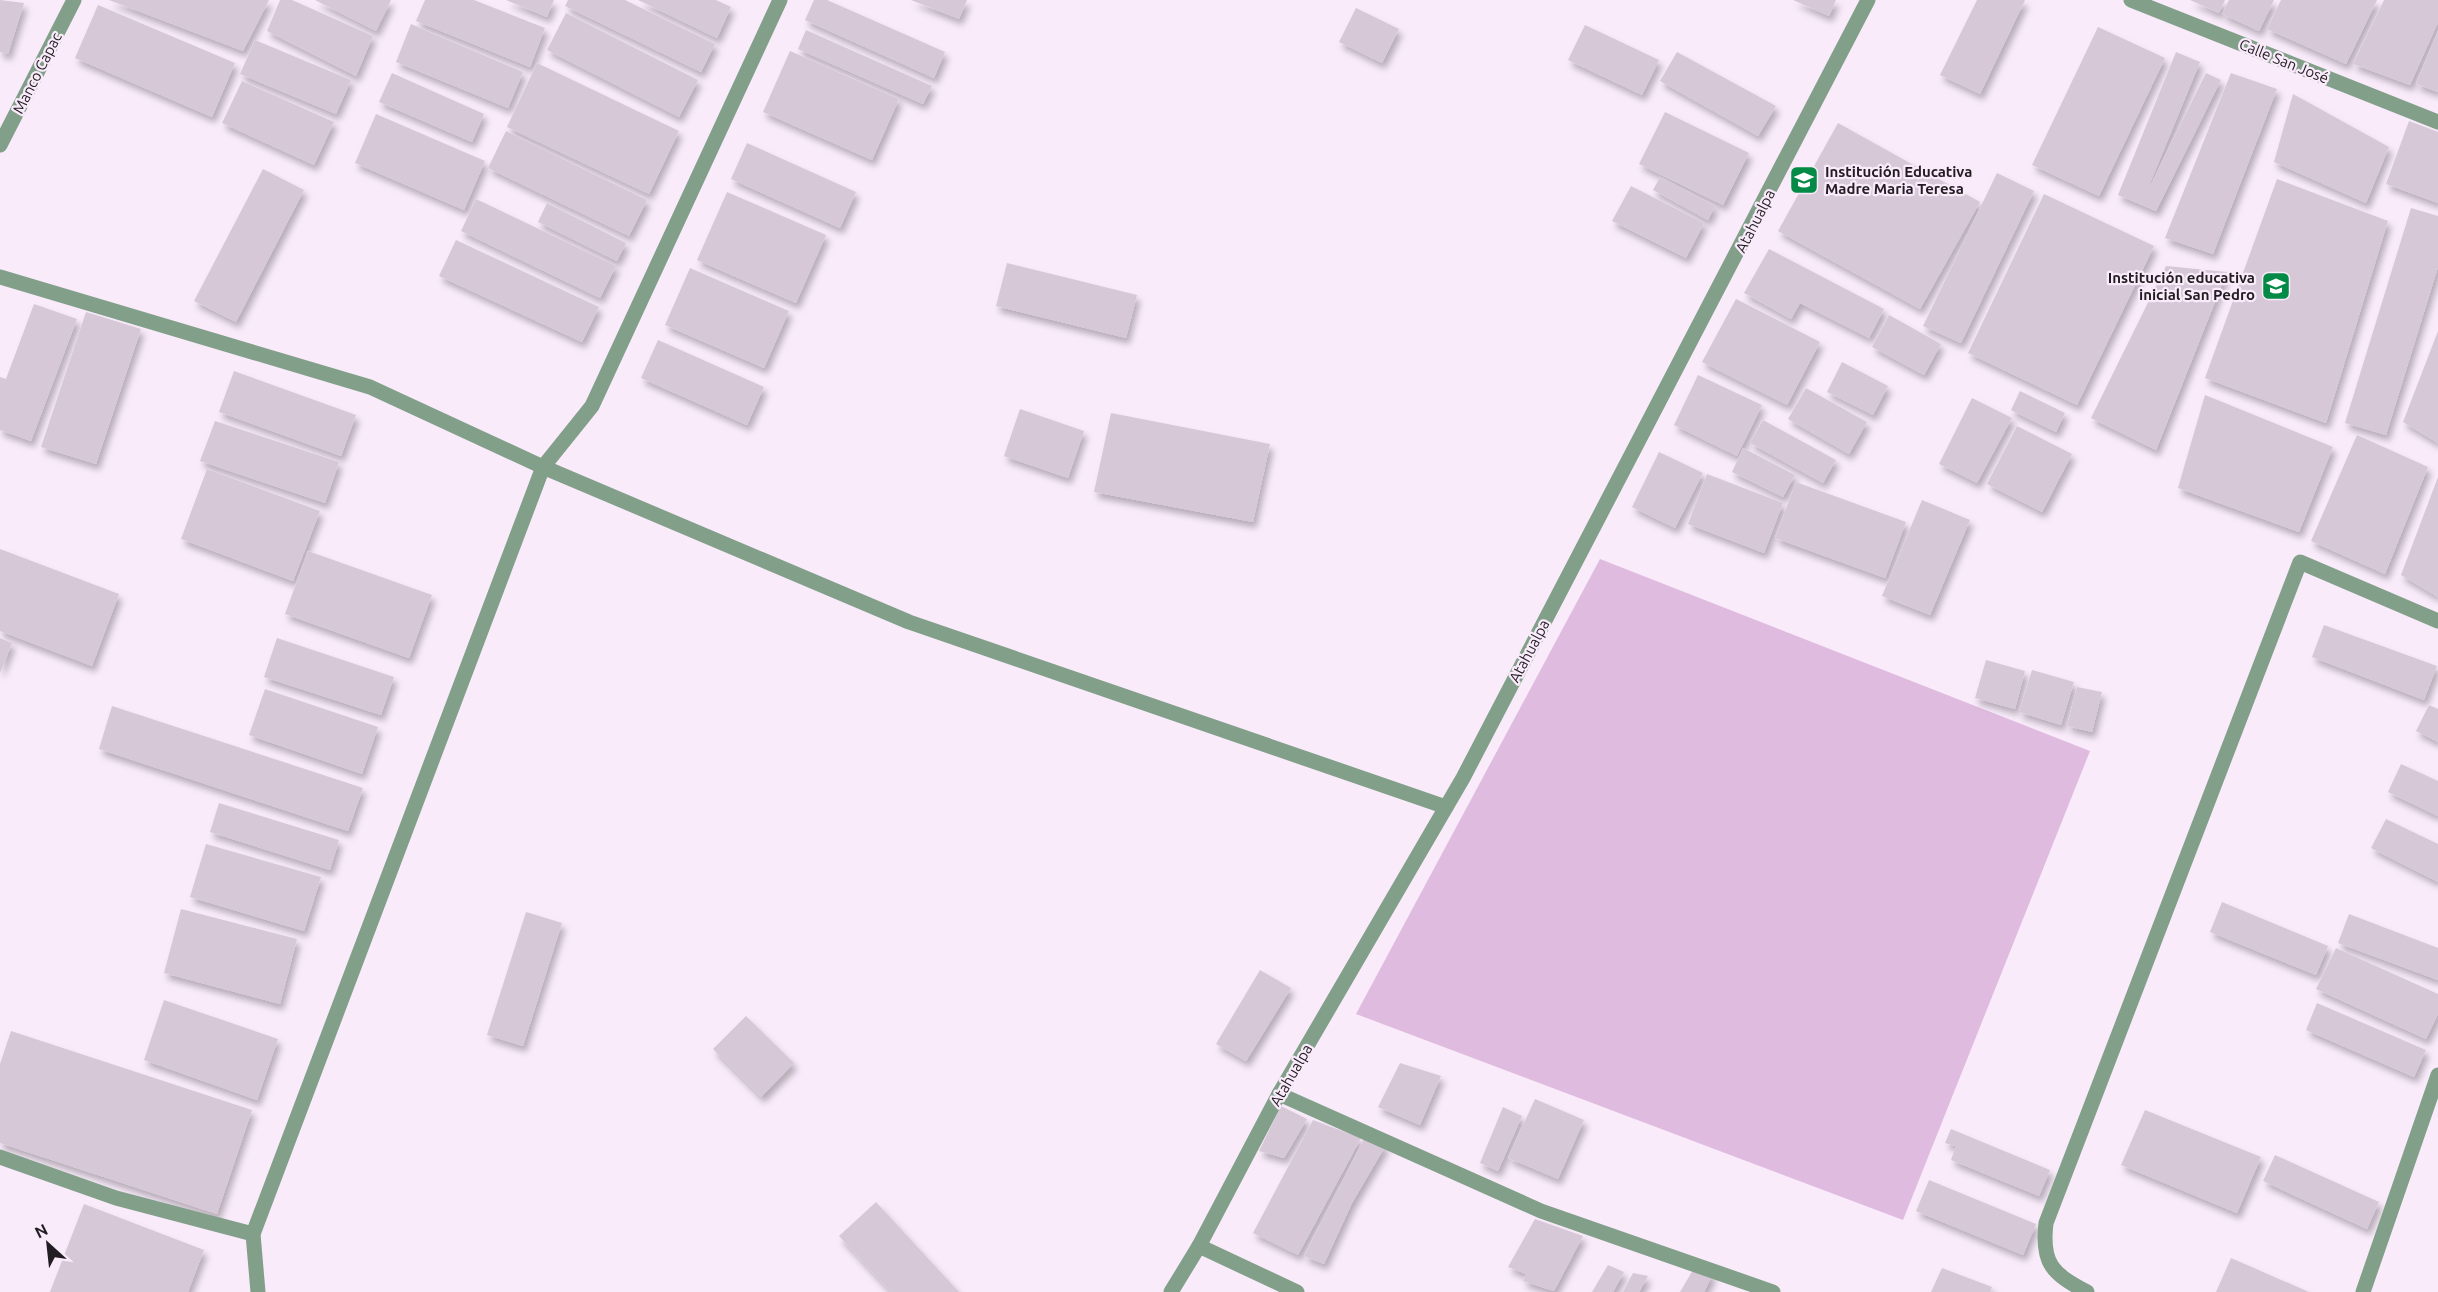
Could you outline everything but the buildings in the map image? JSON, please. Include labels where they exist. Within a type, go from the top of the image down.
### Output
[{"type":"street","name":"Manco Capac","points":[[0,145],[74,0]]},
{"type":"street","points":[[258,1292],[253,1234],[543,467],[592,406],[780,0]]},
{"type":"street","name":"Atahualpa","points":[[1171,1292],[1199,1246],[1279,1094],[1446,807],[1749,233],[1869,0]]},
{"type":"street","name":"Calle San José","points":[[2131,0],[2438,122]]},
{"type":"street","points":[[0,277],[370,387],[543,467],[909,622],[1446,807]]},
{"type":"street","points":[[2087,1292],[2059,1277],[2048,1260],[2043,1244],[2046,1223],[2300,562],[2438,621]]},
{"type":"street","points":[[2362,1292],[2438,1075]]},
{"type":"street","points":[[1279,1094],[1541,1210],[1773,1292]]},
{"type":"street","points":[[0,1157],[116,1198],[253,1234]]},
{"type":"street","points":[[1199,1246],[1297,1292]]},
{"type":"shaded area","points":[[1600,559],[2090,751],[1903,1220],[1356,1014]]},
{"type":"place","name":"Institución Educativa Madre Maria Teresa","points":[[1804,180]]},
{"type":"place","name":"Institución educativa inicial San Pedro","points":[[2276,286]]}]
